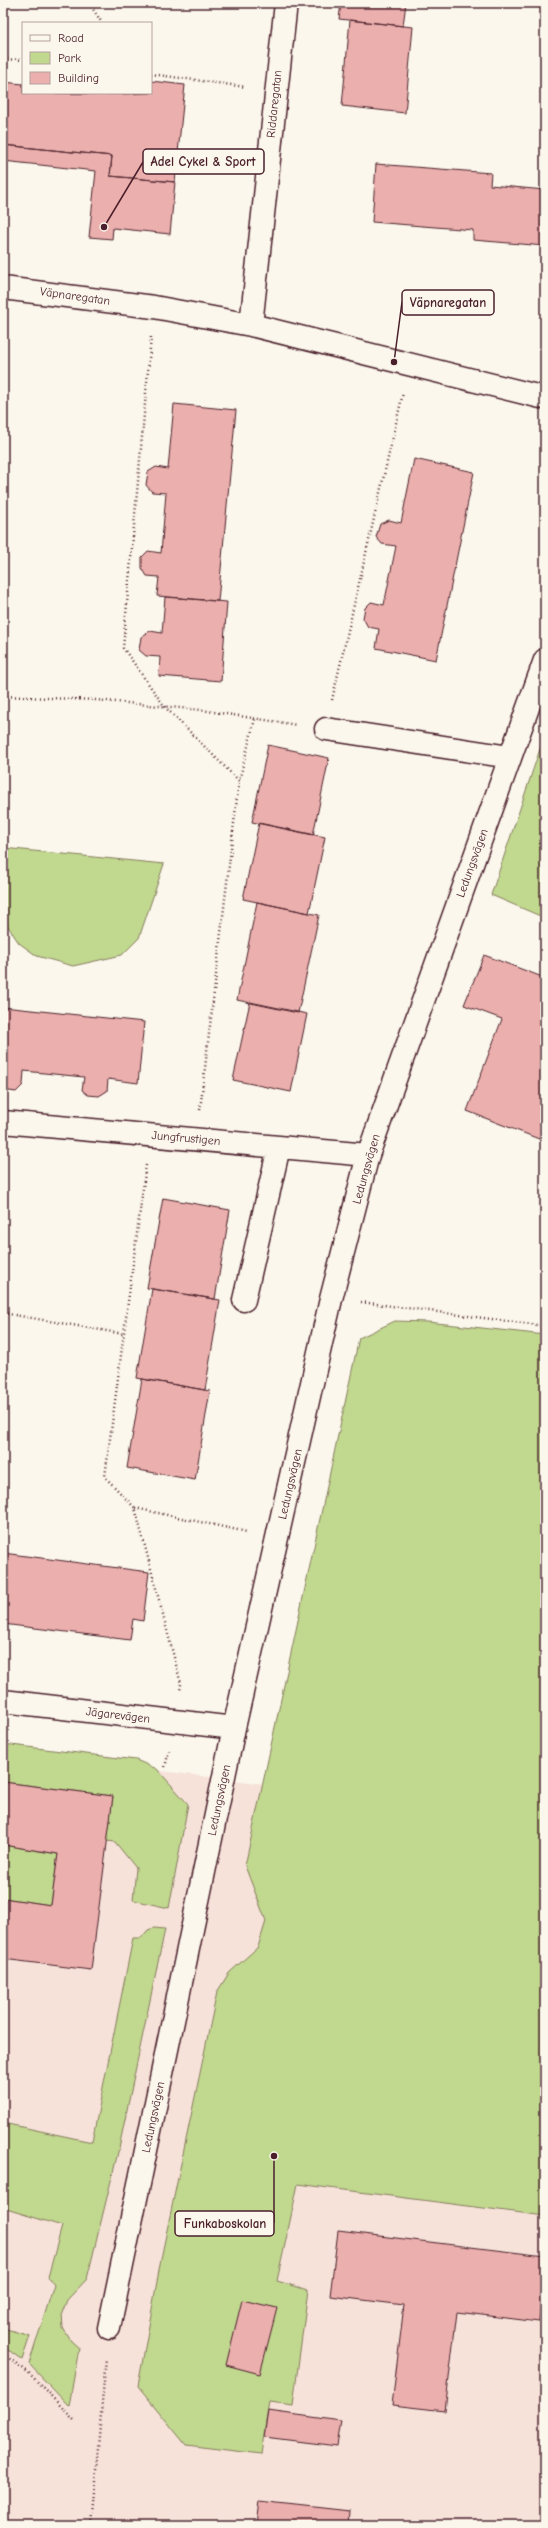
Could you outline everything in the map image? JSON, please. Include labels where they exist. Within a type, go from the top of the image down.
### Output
[{"type":"street","name":"Riddaregatan","points":[[251,325],[275,90],[286,3]]},
{"type":"street","name":"Väpnaregatan","points":[[3,288],[154,307],[251,325],[545,398]]},
{"type":"street","name":"Ledungsvägen","points":[[109,2328],[234,1728],[331,1298],[368,1155],[545,660]]},
{"type":"street","points":[[326,729],[510,757]]},
{"type":"street","name":"Jungfrustigen","points":[[3,1122],[368,1155]]},
{"type":"street","points":[[244,1300],[279,1147]]},
{"type":"street","name":"Jägarevägen","points":[[3,1701],[234,1728]]},
{"type":"path","points":[[89,3],[101,22]]},
{"type":"path","points":[[3,59],[22,60]]},
{"type":"path","points":[[152,74],[275,90]]},
{"type":"path","points":[[154,307],[123,648],[165,707],[240,781]]},
{"type":"path","points":[[3,696],[96,700],[165,707],[326,729],[410,365]]},
{"type":"path","points":[[196,1140],[240,781],[255,719]]},
{"type":"path","points":[[150,1135],[105,1477],[134,1508],[181,1684],[175,1722],[165,1767]]},
{"type":"path","points":[[331,1298],[545,1326]]},
{"type":"path","points":[[3,1313],[124,1334]]},
{"type":"path","points":[[134,1508],[277,1538]]},
{"type":"path","points":[[91,2525],[109,2328]]},
{"type":"path","points":[[3,2354],[28,2372],[75,2421]]},
{"type":"shaded area","points":[[545,1369],[545,2525],[3,2525],[3,1751],[297,1788]]},
{"type":"green space","points":[[545,734],[545,918],[491,895]]},
{"type":"green space","points":[[3,848],[164,864],[139,938],[122,955],[73,966],[37,956],[19,943],[3,919]]},
{"type":"green space","points":[[395,1321],[428,1322],[545,1335],[545,2216],[298,2184],[277,2281],[308,2290],[293,2405],[269,2402],[261,2454],[186,2445],[138,2386],[162,2254],[217,1992],[229,1973],[258,1947],[266,1921],[245,1866],[359,1338]]},
{"type":"green space","points":[[3,1744],[136,1760],[157,1769],[188,1804],[169,1908],[133,1900],[136,1868],[115,1842],[107,1841],[113,1796],[3,1782]]},
{"type":"green space","points":[[3,1845],[58,1854],[51,1905],[3,1898]]},
{"type":"green space","points":[[154,1928],[165,1929],[119,2148],[87,2279],[67,2300],[62,2313],[63,2328],[71,2341],[79,2348],[69,2406],[29,2364],[54,2285],[48,2277],[62,2226],[3,2208],[3,2123],[92,2142],[133,1938],[141,1938],[148,1930]]},
{"type":"green space","points":[[3,2328],[30,2336],[22,2360],[3,2346]]},
{"type":"building","points":[[341,3],[406,3],[403,26],[339,19]]},
{"type":"building","points":[[350,20],[413,27],[405,113],[342,106]]},
{"type":"building","points":[[152,81],[185,85],[175,182],[110,176],[112,156],[3,145],[3,82],[22,84],[22,94],[152,94]]},
{"type":"building","points":[[3,145],[112,156],[110,176],[175,182],[170,234],[113,228],[112,239],[89,237],[96,171],[3,161]]},
{"type":"building","points":[[376,164],[491,173],[490,185],[545,190],[545,246],[473,240],[473,230],[372,222]]},
{"type":"building","points":[[174,404],[236,410],[218,601],[157,596],[159,577],[147,576],[142,568],[142,557],[148,551],[161,553],[166,493],[152,492],[146,485],[148,472],[156,467],[168,469]]},
{"type":"building","points":[[414,459],[474,472],[436,660],[376,648],[379,629],[368,627],[363,618],[365,608],[371,602],[384,605],[396,546],[382,544],[376,537],[380,524],[389,520],[401,523]]},
{"type":"building","points":[[165,597],[227,602],[221,681],[159,676],[160,657],[146,656],[139,650],[141,637],[150,631],[162,633]]},
{"type":"building","points":[[268,745],[329,758],[313,835],[252,822]]},
{"type":"building","points":[[259,823],[325,837],[309,913],[243,899]]},
{"type":"building","points":[[257,902],[319,915],[298,1013],[237,1000]]},
{"type":"building","points":[[484,955],[545,978],[545,1124],[539,1139],[467,1111],[502,1019],[464,1005]]},
{"type":"building","points":[[250,1002],[307,1014],[291,1092],[233,1080]]},
{"type":"building","points":[[3,1007],[144,1022],[138,1083],[108,1079],[107,1091],[99,1096],[88,1095],[82,1090],[84,1077],[24,1071],[23,1085],[16,1092],[3,1090]]},
{"type":"building","points":[[163,1198],[230,1210],[215,1299],[147,1288]]},
{"type":"building","points":[[152,1289],[220,1300],[205,1390],[137,1378]]},
{"type":"building","points":[[142,1379],[210,1391],[195,1480],[127,1468]]},
{"type":"building","points":[[3,1553],[149,1572],[143,1621],[133,1619],[130,1640],[3,1624]]},
{"type":"building","points":[[3,1782],[113,1796],[91,1970],[3,1959],[3,1898],[51,1905],[58,1854],[3,1845]]},
{"type":"building","points":[[338,2231],[545,2256],[539,2322],[457,2312],[445,2411],[392,2405],[404,2305],[330,2296]]},
{"type":"building","points":[[242,2300],[277,2308],[260,2374],[226,2365]]},
{"type":"building","points":[[268,2411],[341,2421],[337,2446],[264,2437]]},
{"type":"building","points":[[259,2501],[350,2511],[349,2525],[256,2525]]},
{"type":"place","name":"Adel Cykel & Sport","points":[[104,227]]},
{"type":"place","name":"Väpnaregatan","points":[[394,362]]},
{"type":"place","name":"Funkaboskolan","points":[[274,2156]]}]
